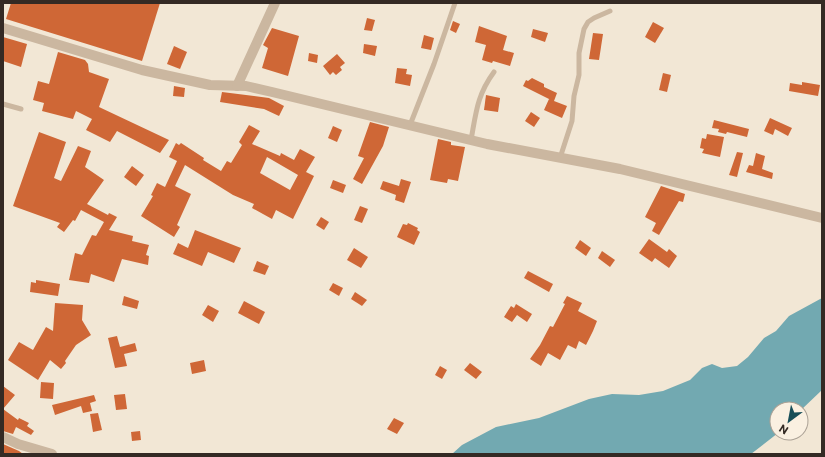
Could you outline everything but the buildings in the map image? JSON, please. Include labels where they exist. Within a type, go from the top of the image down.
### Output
[{"type":"street","points":[[237,86],[274,3]]},
{"type":"street","points":[[3,28],[142,70],[210,85],[237,86],[272,92],[471,140],[635,173],[822,218]]},
{"type":"street","points":[[3,437],[18,444],[52,454]]},
{"type":"lane","points":[[410,125],[434,64],[455,3]]},
{"type":"lane","points":[[560,158],[572,121],[574,96],[579,75],[579,53],[584,29],[594,18],[610,11]]},
{"type":"lane","points":[[471,140],[479,97],[485,84],[494,72]]},
{"type":"lane","points":[[3,104],[21,109]]},
{"type":"water","points":[[822,298],[822,390],[809,402],[809,401],[769,401],[769,440],[751,454],[452,454],[462,445],[496,427],[539,418],[589,399],[612,394],[639,395],[663,391],[690,380],[702,368],[712,364],[722,368],[737,366],[748,357],[764,338],[776,331],[789,316]]}]
